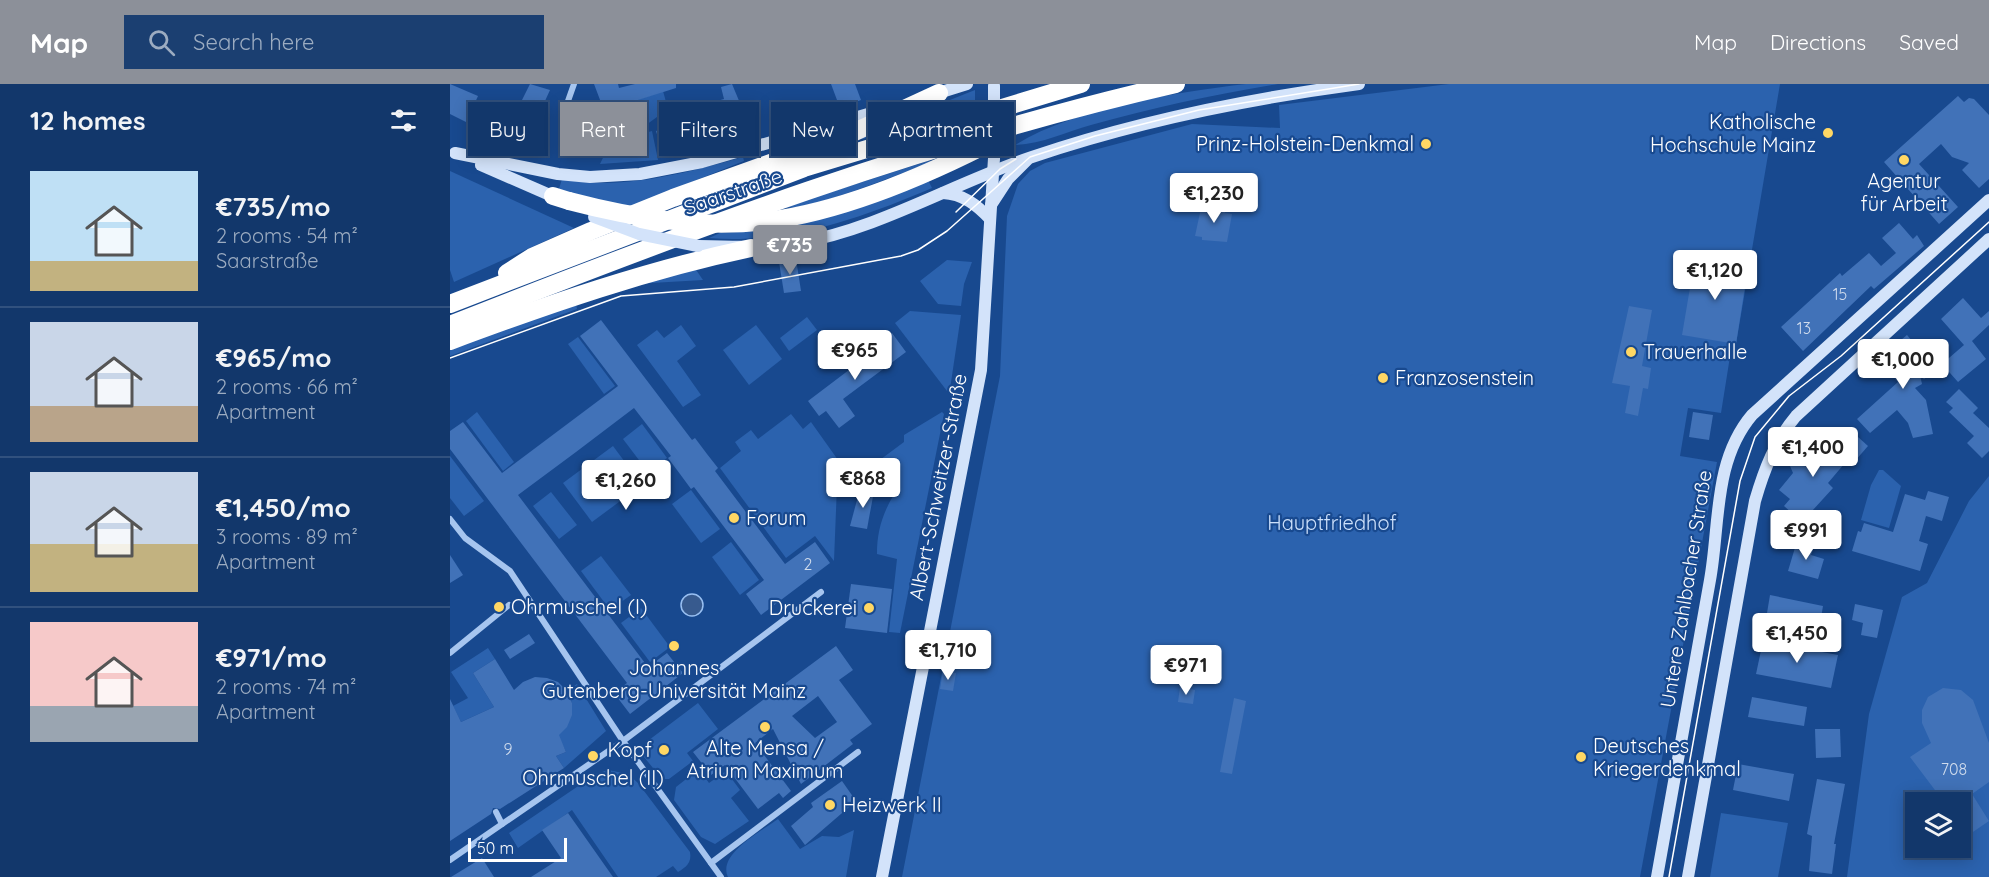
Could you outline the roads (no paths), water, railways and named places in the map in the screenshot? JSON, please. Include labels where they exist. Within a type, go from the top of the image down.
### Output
[{"type":"highway","name":"Saarstraße","points":[[450,304],[804,168],[1081,84]]},
{"type":"highway","name":"Saarstraße","points":[[450,325],[686,232],[936,147],[1176,84]]},
{"type":"highway","points":[[494,286],[511,269],[591,231],[673,198],[848,135],[939,93]]},
{"type":"highway","points":[[562,200],[622,213],[688,223],[767,221],[816,212],[899,183],[976,150],[1033,120]]},
{"type":"highway","points":[[450,341],[574,295],[697,259],[751,248]]},
{"type":"street","points":[[568,102],[574,84]]},
{"type":"street","points":[[452,153],[558,174],[590,177],[640,174],[723,156],[967,84]]},
{"type":"street","points":[[452,153],[632,232],[698,246],[751,248],[800,243],[826,236],[1030,157],[1095,136],[1199,110],[1359,84]]},
{"type":"street","name":"Albert-Schweitzer-Straße","points":[[882,877],[976,402],[984,331],[994,158],[994,85]]},
{"type":"street","points":[[991,206],[1008,179],[1030,157]]},
{"type":"street","points":[[940,193],[961,196],[990,219]]},
{"type":"street","name":"Untere Zahlbacher Straße","points":[[1657,877],[1715,554],[1722,478],[1738,435],[1752,415],[1989,200]]},
{"type":"street","points":[[1688,877],[1755,501],[1768,461],[1796,416],[1989,240]]},
{"type":"street","points":[[450,519],[465,538],[510,572],[623,741],[721,877]]},
{"type":"street","points":[[450,860],[623,741],[821,592]]},
{"type":"street","points":[[450,653],[509,605]]},
{"type":"street","points":[[711,864],[858,752]]},
{"type":"street","points":[[496,812],[502,824]]},
{"type":"tram line","points":[[450,358],[621,296],[734,287],[901,256],[918,250],[947,231],[1030,157],[1095,136],[1199,110],[1359,84]]},
{"type":"tram line","points":[[956,212],[1000,169],[1016,159]]},
{"type":"tram line","points":[[1669,877],[1740,481],[1755,437],[1789,396],[1841,356],[1989,222]]},
{"type":"place","name":"Katholische Hochschule Mainz","points":[[1828,133]]},
{"type":"place","name":"Prinz-Holstein-Denkmal","points":[[1426,144]]},
{"type":"place","name":"Agentur für Arbeit","points":[[1904,160]]},
{"type":"place","name":"Trauerhalle","points":[[1631,352]]},
{"type":"place","name":"Franzosenstein","points":[[1383,378]]},
{"type":"place","name":"Forum","points":[[734,518]]},
{"type":"place","name":"Ohrmuschel (I)","points":[[499,607]]},
{"type":"place","name":"Druckerei","points":[[869,608]]},
{"type":"place","name":"Johannes Gutenberg-Universität Mainz","points":[[674,646]]},
{"type":"place","name":"Alte Mensa / Atrium Maximum","points":[[765,727]]},
{"type":"place","name":"Kopf","points":[[664,750]]},
{"type":"place","name":"Ohrmuschel (II)","points":[[593,756]]},
{"type":"place","name":"Deutsches Kriegerdenkmal","points":[[1581,757]]},
{"type":"place","name":"Heizwerk II","points":[[830,805]]},
{"type":"park label","name":"Hauptfriedhof","points":[[1332,523]]}]
